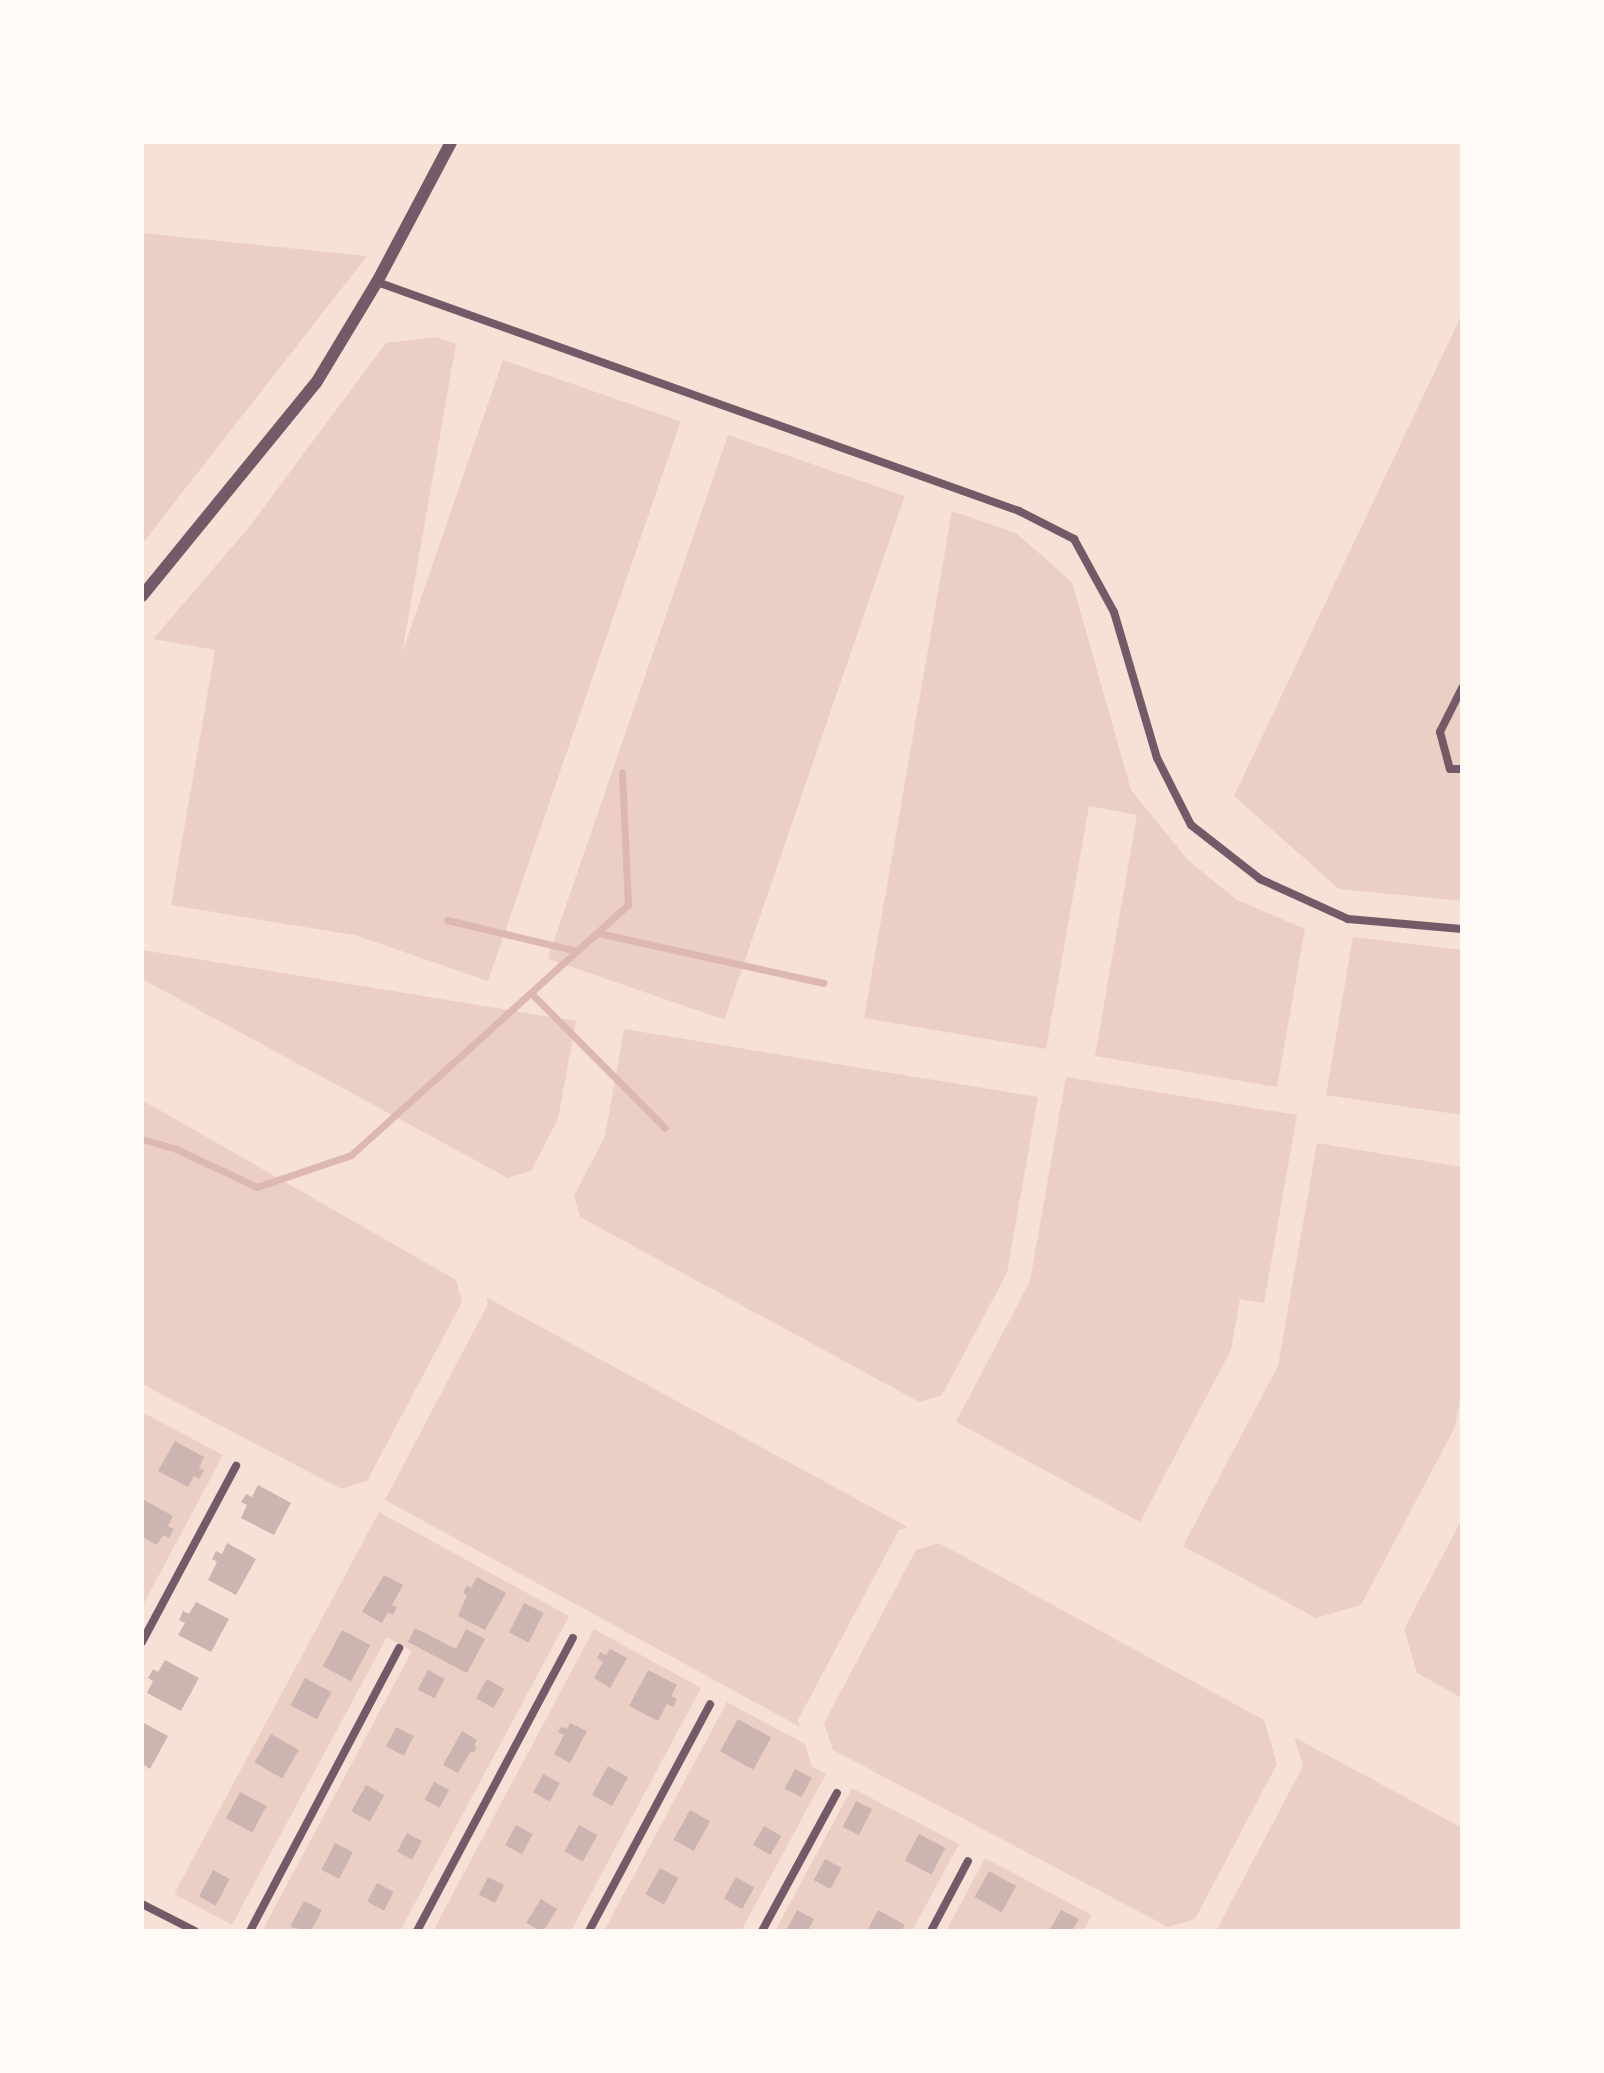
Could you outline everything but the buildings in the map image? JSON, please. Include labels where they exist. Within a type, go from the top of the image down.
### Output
[{"type":"street","points":[[142,596],[316,383],[377,282],[451,142]]},
{"type":"street","points":[[377,282],[1019,511],[1074,539],[1114,612],[1157,758],[1191,825],[1260,879],[1348,919],[1462,929]]},
{"type":"street","points":[[1462,688],[1440,732],[1450,769],[1462,769]]},
{"type":"street","points":[[142,1642],[236,1466]]},
{"type":"street","points":[[417,1931],[573,1638]]},
{"type":"street","points":[[250,1931],[399,1648]]},
{"type":"street","points":[[589,1931],[710,1704]]},
{"type":"street","points":[[762,1931],[837,1793]]},
{"type":"street","points":[[931,1931],[968,1861]]},
{"type":"street","points":[[142,1904],[195,1931]]},
{"type":"shaded area","points":[[142,233],[367,256],[142,544]]},
{"type":"shaded area","points":[[1462,314],[1462,901],[1339,889],[1234,796]]},
{"type":"shaded area","points":[[436,337],[456,344],[353,935],[171,905],[215,650],[153,639],[249,527],[386,343]]},
{"type":"shaded area","points":[[503,360],[681,421],[488,981],[310,920]]},
{"type":"shaded area","points":[[728,435],[905,496],[724,1020],[548,959]]},
{"type":"shaded area","points":[[952,511],[1016,533],[1072,582],[1131,790],[1188,860],[1237,900],[1305,929],[1277,1087],[1095,1056],[1137,815],[1089,806],[1046,1049],[864,1018]]},
{"type":"shaded area","points":[[1353,937],[1462,950],[1462,1115],[1326,1095]]},
{"type":"shaded area","points":[[142,950],[576,1021],[558,1119],[531,1171],[508,1178],[142,979]]},
{"type":"shaded area","points":[[624,1029],[1038,1097],[1007,1273],[942,1395],[919,1402],[580,1217],[574,1196],[605,1136]]},
{"type":"shaded area","points":[[1066,1077],[1297,1115],[1264,1303],[1240,1299],[1231,1350],[1140,1522],[956,1422],[1030,1281]]},
{"type":"shaded area","points":[[142,1100],[456,1280],[462,1302],[367,1481],[341,1489],[142,1384]]},
{"type":"shaded area","points":[[1317,1143],[1462,1167],[1462,1389],[1455,1427],[1361,1605],[1316,1618],[1183,1546],[1278,1366]]},
{"type":"shaded area","points":[[486,1297],[908,1527],[899,1530],[798,1720],[800,1727],[385,1500],[488,1304]]},
{"type":"shaded area","points":[[142,1412],[223,1455],[142,1607]]},
{"type":"shaded area","points":[[379,1512],[569,1616],[400,1931],[262,1931],[412,1651],[387,1637],[232,1925],[174,1894]]},
{"type":"shaded area","points":[[1462,1519],[1462,1698],[1417,1673],[1404,1629]]},
{"type":"shaded area","points":[[939,1543],[1264,1720],[1277,1764],[1195,1919],[1168,1927],[833,1750],[824,1723],[916,1550]]},
{"type":"shaded area","points":[[594,1629],[701,1688],[571,1931],[433,1931]]},
{"type":"shaded area","points":[[727,1702],[805,1744],[812,1767],[826,1774],[741,1931],[604,1931]]},
{"type":"shaded area","points":[[1294,1737],[1462,1828],[1462,1931],[1216,1931],[1303,1766]]},
{"type":"shaded area","points":[[852,1788],[959,1844],[912,1931],[775,1931]]},
{"type":"shaded area","points":[[985,1858],[1092,1915],[1083,1931],[946,1931]]},
{"type":"waterway","points":[[142,1139],[176,1149],[257,1187],[351,1155],[628,905],[622,772]]},
{"type":"waterway","points":[[447,920],[577,951]]},
{"type":"waterway","points":[[598,933],[824,983]]},
{"type":"waterway","points":[[531,993],[665,1128]]}]
